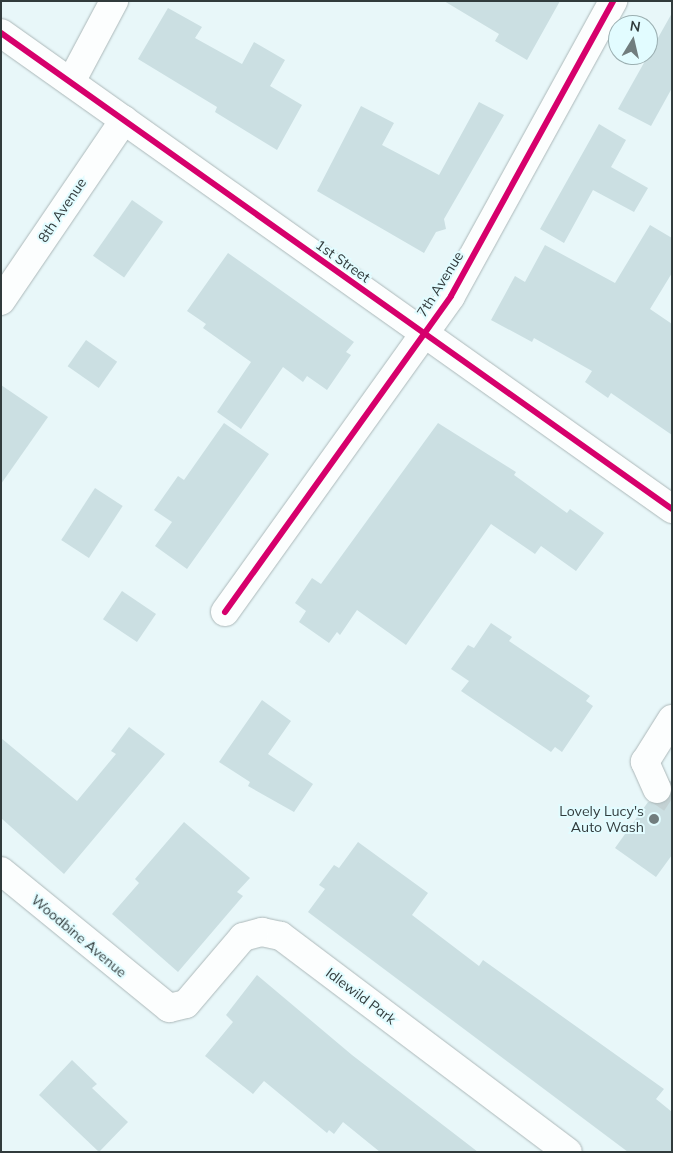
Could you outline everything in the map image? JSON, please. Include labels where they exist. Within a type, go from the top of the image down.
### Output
[{"type":"street","points":[[70,82],[114,1]]},
{"type":"street","name":"7th Avenue","points":[[225,612],[455,289],[613,1]]},
{"type":"street","name":"1st Street","points":[[1,33],[672,509]]},
{"type":"street","name":"8th Avenue","points":[[1,301],[124,120]]},
{"type":"street","points":[[657,789],[645,762],[672,719]]},
{"type":"street","name":"Woodbine Avenue","points":[[1,871],[157,1000]]},
{"type":"street","name":"Idlewild Park","points":[[157,1000],[168,1008],[183,1006],[243,937],[262,932],[274,934],[568,1152]]},
{"type":"building","points":[[444,1],[560,1],[527,60],[495,41],[499,34]]},
{"type":"building","points":[[168,8],[202,27],[195,38],[242,64],[254,42],[285,60],[270,86],[302,105],[277,150],[215,112],[217,107],[138,59]]},
{"type":"building","points":[[672,13],[672,88],[651,126],[618,109],[643,65],[658,65],[658,38]]},
{"type":"building","points":[[479,102],[504,115],[444,219],[446,229],[436,232],[424,253],[317,191],[361,106],[394,123],[382,145],[439,175]]},
{"type":"building","points":[[599,124],[626,140],[611,167],[648,188],[634,212],[593,190],[564,243],[540,229]]},
{"type":"building","points":[[132,200],[163,222],[124,277],[93,256]]},
{"type":"building","points":[[650,225],[672,238],[672,273],[650,309],[672,324],[672,435],[611,393],[608,398],[585,382],[592,371],[534,338],[532,342],[491,320],[515,276],[525,282],[545,245],[615,283]]},
{"type":"building","points":[[228,253],[354,342],[346,352],[351,355],[327,390],[307,376],[303,382],[283,367],[241,429],[217,412],[251,362],[203,328],[206,324],[187,311]]},
{"type":"building","points":[[86,340],[117,362],[99,388],[68,366]]},
{"type":"building","points":[[1,385],[48,417],[1,484]]},
{"type":"building","points":[[224,423],[269,454],[187,569],[155,546],[172,522],[154,510],[178,476],[184,480]]},
{"type":"building","points":[[438,423],[516,472],[514,475],[567,513],[570,509],[604,533],[576,571],[541,546],[535,554],[491,524],[406,645],[357,610],[340,635],[337,632],[329,643],[299,622],[306,611],[295,603],[312,578],[321,584]]},
{"type":"building","points":[[95,488],[123,506],[89,558],[61,540]]},
{"type":"building","points":[[122,591],[156,614],[137,642],[103,619]]},
{"type":"building","points":[[491,623],[512,637],[509,641],[590,696],[586,701],[593,706],[562,752],[555,747],[551,752],[461,691],[469,681],[451,669],[468,645],[474,648]]},
{"type":"building","points":[[262,700],[291,721],[268,754],[313,784],[294,812],[248,786],[250,782],[219,762]]},
{"type":"building","points":[[129,727],[165,754],[64,874],[1,818],[1,738],[77,801],[116,754],[111,751]]},
{"type":"building","name":"Lovely Lucy's Auto Wash","points":[[672,793],[672,855],[656,877],[615,848],[648,802],[663,803]]},
{"type":"building","points":[[184,822],[250,878],[237,892],[243,896],[178,972],[112,914],[139,883],[135,879]]},
{"type":"building","points":[[358,842],[428,893],[412,915],[479,966],[483,960],[664,1089],[656,1099],[672,1112],[672,1152],[628,1152],[308,912],[325,889],[319,885],[334,865],[339,868]]},
{"type":"building","points":[[257,975],[352,1055],[478,1152],[380,1152],[343,1122],[334,1134],[329,1130],[327,1133],[264,1081],[253,1094],[205,1056],[233,1022],[226,1015]]},
{"type":"building","points":[[72,1060],[97,1084],[92,1088],[128,1122],[99,1152],[39,1095]]},
{"type":"tunnel","points":[[657,789],[672,799]]},
{"type":"cycle path","points":[[225,612],[451,296],[613,1]]},
{"type":"cycle path","points":[[1,33],[672,509]]},
{"type":"place","name":"Lovely Lucy's Auto Wash","points":[[654,819]]}]
